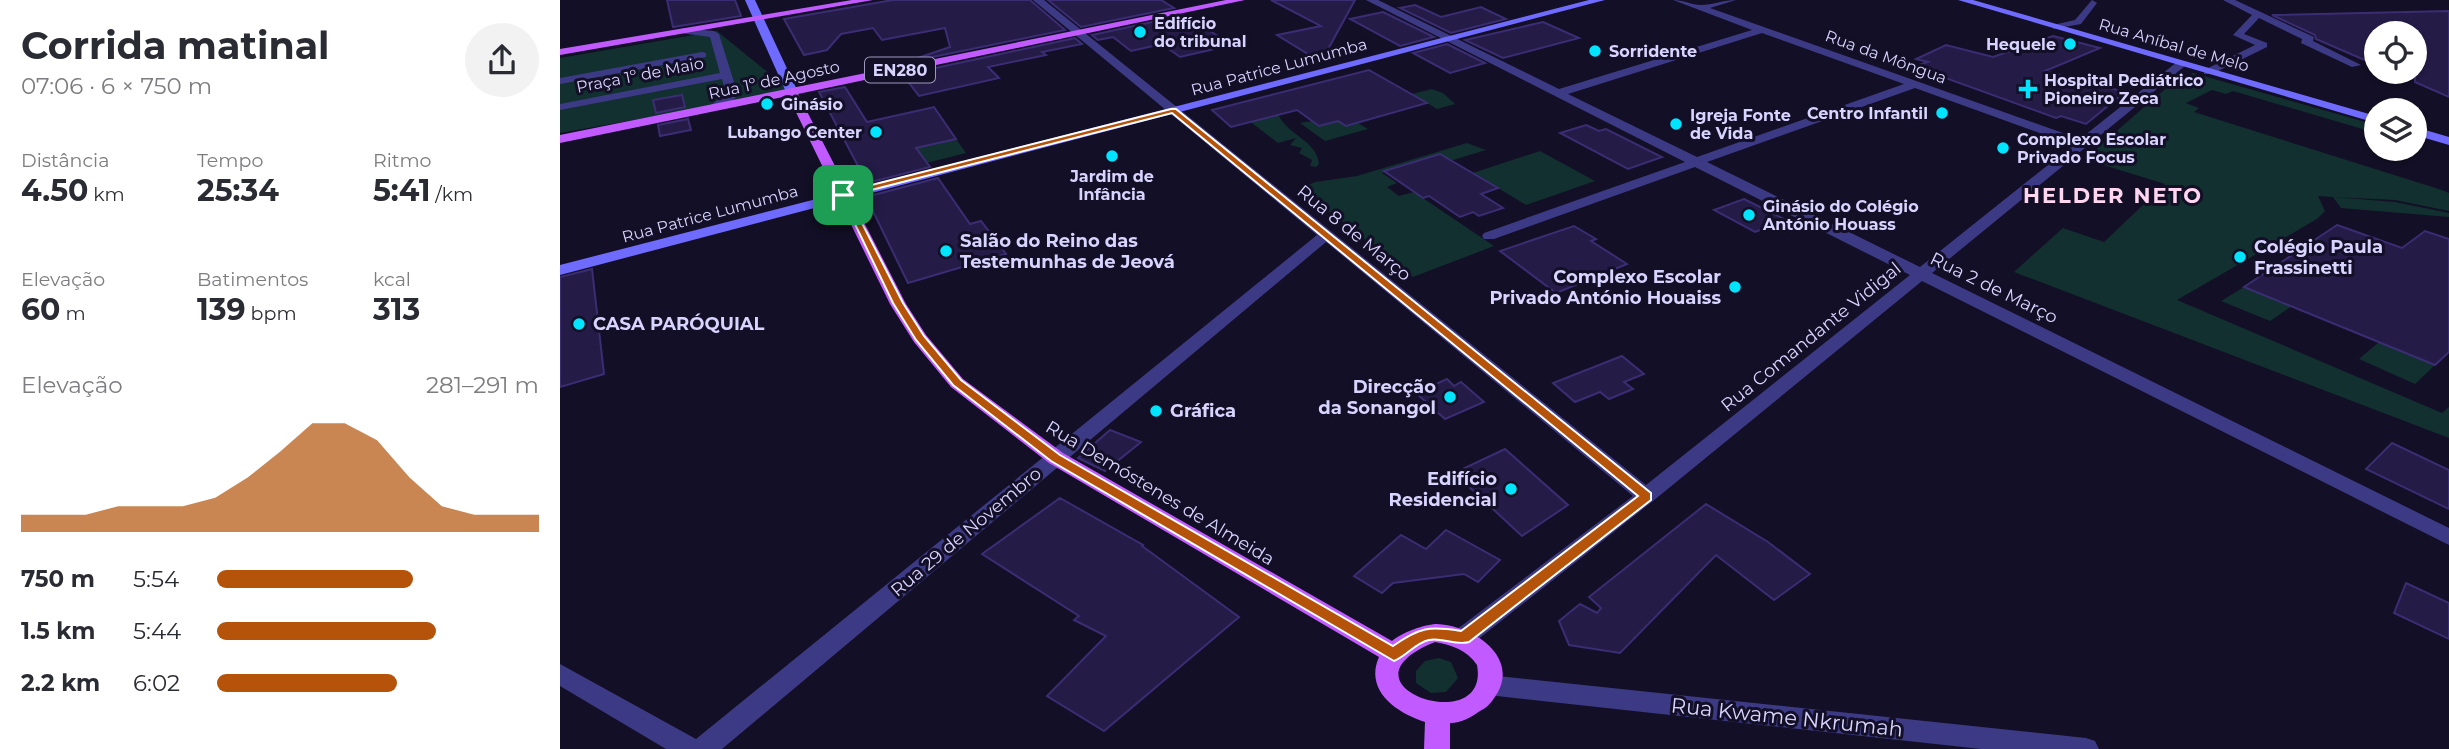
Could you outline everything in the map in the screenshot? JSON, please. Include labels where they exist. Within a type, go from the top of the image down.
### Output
[{"type":"main road","points":[[560,52],[868,0]]},
{"type":"main road","name":"Rua 1º de Agosto","points":[[560,139],[1240,0]]},
{"type":"main road","name":"Rua Demóstenes de Almeida","points":[[792,92],[892,293],[928,347],[957,383],[1056,458],[1394,654]]},
{"type":"main road","points":[[1441,633],[1464,638],[1476,645],[1487,658],[1490,674],[1488,685],[1475,705],[1451,717],[1438,719],[1419,717],[1403,710],[1391,698],[1385,683],[1387,668],[1394,654],[1418,636],[1441,633]]},
{"type":"main road","points":[[1437,749],[1438,719]]},
{"type":"street","points":[[750,0],[792,92]]},
{"type":"street","name":"Rua 8 de Março","points":[[1038,0],[1646,496]]},
{"type":"street","name":"Rua 2 de Março","points":[[1371,0],[2449,537]]},
{"type":"street","name":"Rua Patrice Lumumba","points":[[560,270],[1600,0]]},
{"type":"street","name":"Rua da Môngua","points":[[1678,0],[2083,144]]},
{"type":"street","points":[[1701,8],[1731,0]]},
{"type":"street","name":"Rua Aníbal de Melo","points":[[1963,0],[2364,117]]},
{"type":"street","points":[[2228,0],[2357,65]]},
{"type":"street","points":[[2056,27],[2078,22],[2092,3]]},
{"type":"street","points":[[2208,72],[2263,45],[2238,35],[2257,15]]},
{"type":"street","points":[[1558,93],[1762,30]]},
{"type":"street","name":"Praça 1º de Maio","points":[[683,31],[714,34],[732,94],[724,103],[713,108]]},
{"type":"street","points":[[560,81],[702,55]]},
{"type":"street","name":"Rua Comandante Vidigal","points":[[1464,638],[1646,496],[2181,64]]},
{"type":"street","name":"Praça 1º de Maio","points":[[560,107],[726,75]]},
{"type":"street","points":[[1489,236],[1915,84]]},
{"type":"street","points":[[2427,135],[2449,141]]},
{"type":"street","name":"Rua 29 de Novembro","points":[[703,749],[1326,235]]},
{"type":"street","points":[[560,674],[689,749]]},
{"type":"street","name":"Rua Kwame Nkrumah","points":[[1488,685],[2086,749]]},
{"type":"green space","points":[[717,31],[792,92],[560,133],[560,58]]},
{"type":"green space","points":[[2193,73],[2364,122],[2364,129],[2233,91],[2226,94],[2212,90],[2186,103],[2199,108],[2194,112],[2449,193],[2449,211],[2395,200],[2318,196],[2325,211],[2317,219],[2177,300],[2442,413],[2449,407],[2449,438],[2014,272],[2063,228],[2104,242],[2165,184],[2084,159],[2178,78]]},
{"type":"green space","points":[[1432,89],[1443,93],[1455,104],[1437,109],[1412,94]]},
{"type":"green space","points":[[1277,111],[1280,119],[1317,155],[1319,164],[1316,167],[1310,166],[1312,160],[1299,153],[1302,148],[1290,145],[1296,138],[1278,143],[1239,113]]},
{"type":"green space","points":[[1312,121],[1319,126],[1338,121],[1346,126],[1358,123],[1368,129],[1325,141],[1300,123]]},
{"type":"green space","points":[[956,139],[966,153],[879,175],[862,175],[856,162]]},
{"type":"green space","points":[[1467,143],[1486,150],[1450,161],[1396,167],[1382,173],[1397,183],[1387,187],[1399,196],[1414,192],[1494,246],[1413,277],[1303,191],[1303,187],[1315,182],[1357,176]]},
{"type":"green space","points":[[1540,151],[1595,181],[1526,205],[1473,173]]},
{"type":"green space","points":[[2333,197],[2395,202],[2449,213],[2449,217],[2341,208]]},
{"type":"green space","points":[[2244,287],[2292,306],[2270,321],[2221,301]]},
{"type":"green space","points":[[2379,342],[2435,365],[2415,384],[2359,359]]},
{"type":"green space","points":[[1439,658],[1451,662],[1458,678],[1446,692],[1431,693],[1416,683],[1416,671],[1425,661]]},
{"type":"building","points":[[667,0],[735,0],[741,16],[673,27]]},
{"type":"building","points":[[893,0],[1030,0],[1065,30],[903,63],[950,47],[945,28],[882,40],[873,28],[841,34],[827,50],[804,55],[784,19]]},
{"type":"building","points":[[1048,0],[1161,0],[1174,8],[1081,27]]},
{"type":"building","points":[[1271,0],[1355,0],[1321,62],[1277,35],[1321,26]]},
{"type":"building","points":[[1415,5],[1441,17],[1481,7],[1506,19],[1451,33],[1400,8]]},
{"type":"building","points":[[2449,11],[2449,97],[2420,84],[2427,84],[2427,21],[2364,21],[2364,60],[2316,39],[2315,35],[2272,15]]},
{"type":"building","points":[[1383,12],[1434,37],[1400,46],[1350,19]]},
{"type":"building","points":[[1185,15],[1232,45],[1180,57],[1162,44],[1131,51],[1113,37],[1098,40],[1092,35]]},
{"type":"building","points":[[1543,22],[1579,38],[1503,58],[1465,40]]},
{"type":"building","name":"Hospital Pediátrico Pioneiro Zeca","points":[[2053,36],[2100,48],[2045,71],[2125,92],[2086,124],[2061,116],[2056,118],[1943,77],[1936,80],[1907,69],[1928,62],[1916,59],[1946,45],[1993,57]]},
{"type":"building","points":[[1075,38],[1082,44],[1042,52],[1046,55],[988,67],[999,78],[919,96],[903,75]]},
{"type":"building","points":[[1447,44],[1485,63],[1450,73],[1413,53]]},
{"type":"building","points":[[1369,70],[1427,103],[1346,126],[1338,121],[1319,126],[1297,110],[1231,127],[1212,110]]},
{"type":"building","points":[[845,87],[867,122],[934,107],[956,139],[916,148],[930,167],[867,183],[819,92]]},
{"type":"building","points":[[682,95],[685,107],[656,113],[653,100]]},
{"type":"building","points":[[688,119],[691,130],[660,136],[658,125]]},
{"type":"building","points":[[1586,125],[1599,131],[1606,129],[1662,157],[1628,169],[1560,133]]},
{"type":"building","points":[[1440,154],[1498,188],[1481,194],[1503,208],[1479,216],[1473,212],[1460,217],[1429,196],[1423,198],[1384,171]]},
{"type":"building","points":[[938,178],[970,224],[981,221],[1006,254],[908,283],[866,197]]},
{"type":"building","name":"Ginásio do Colégio António Houass","points":[[1744,199],[1786,220],[1755,232],[1714,210]]},
{"type":"building","points":[[2337,225],[2402,248],[2425,231],[2449,239],[2449,352],[2435,365],[2244,287]]},
{"type":"building","points":[[1574,226],[1596,239],[1591,241],[1627,264],[1556,293],[1500,251]]},
{"type":"building","name":"CASA PARÓQUIAL","points":[[592,269],[604,374],[560,387],[560,277]]},
{"type":"building","points":[[1622,356],[1644,374],[1624,382],[1633,389],[1609,399],[1600,392],[1575,402],[1553,383]]},
{"type":"building","name":"Direcção da Sonangol","points":[[1447,379],[1454,386],[1461,382],[1484,402],[1445,419],[1416,393]]},
{"type":"building","points":[[1110,430],[1141,442],[1105,471],[1078,458]]},
{"type":"building","points":[[2392,443],[2449,470],[2449,509],[2366,469]]},
{"type":"building","name":"Edifício Residencial","points":[[1505,449],[1568,505],[1522,536],[1454,473]]},
{"type":"building","points":[[1060,498],[1143,545],[1239,617],[1104,731],[1047,696],[1106,636],[1074,620],[1079,616],[982,554]]},
{"type":"building","points":[[1706,504],[1768,542],[1810,574],[1774,600],[1716,555],[1620,653],[1569,645],[1559,621],[1580,604],[1597,613],[1601,608],[1589,597]]},
{"type":"building","points":[[1446,530],[1500,560],[1478,582],[1464,574],[1393,583],[1382,593],[1354,576],[1401,535],[1426,549]]},
{"type":"building","points":[[2406,583],[2449,603],[2449,639],[2394,613]]},
{"type":"place","name":"Edifício do tribunal","points":[[1140,32]]},
{"type":"place","name":"Hequele","points":[[2070,44]]},
{"type":"place","name":"Sorridente","points":[[1595,51]]},
{"type":"place","name":"Hospital Pediátrico Pioneiro Zeca","points":[[2028,89]]},
{"type":"place","name":"Ginásio","points":[[767,104]]},
{"type":"place","name":"Centro Infantil","points":[[1942,113]]},
{"type":"place","name":"Igreja Fonte de Vida","points":[[1676,124]]},
{"type":"place","name":"Lubango Center","points":[[876,132]]},
{"type":"place","name":"Complexo Escolar Privado Focus","points":[[2003,148]]},
{"type":"place","name":"Jardim de Infância","points":[[1112,156]]},
{"type":"place","name":"Ginásio do Colégio António Houass","points":[[1749,215]]},
{"type":"place","name":"Salão do Reino das Testemunhas de Jeová","points":[[946,251]]},
{"type":"place","name":"Colégio Paula Frassinetti","points":[[2240,257]]},
{"type":"place","name":"Complexo Escolar Privado António Houaiss","points":[[1735,287]]},
{"type":"place","name":"CASA PARÓQUIAL","points":[[579,324]]},
{"type":"place","name":"Direcção da Sonangol","points":[[1450,397]]},
{"type":"place","name":"Gráfica","points":[[1156,411]]},
{"type":"place","name":"Edifício Residencial","points":[[1511,489]]},
{"type":"district","name":"HELDER NETO","points":[[2113,195]]},
{"type":"route","points":[[1173,110],[1646,496],[1464,638],[1449,633],[1418,636],[1394,654],[1056,458],[1022,435],[957,383],[920,338],[898,303],[843,195],[1173,110]]}]
